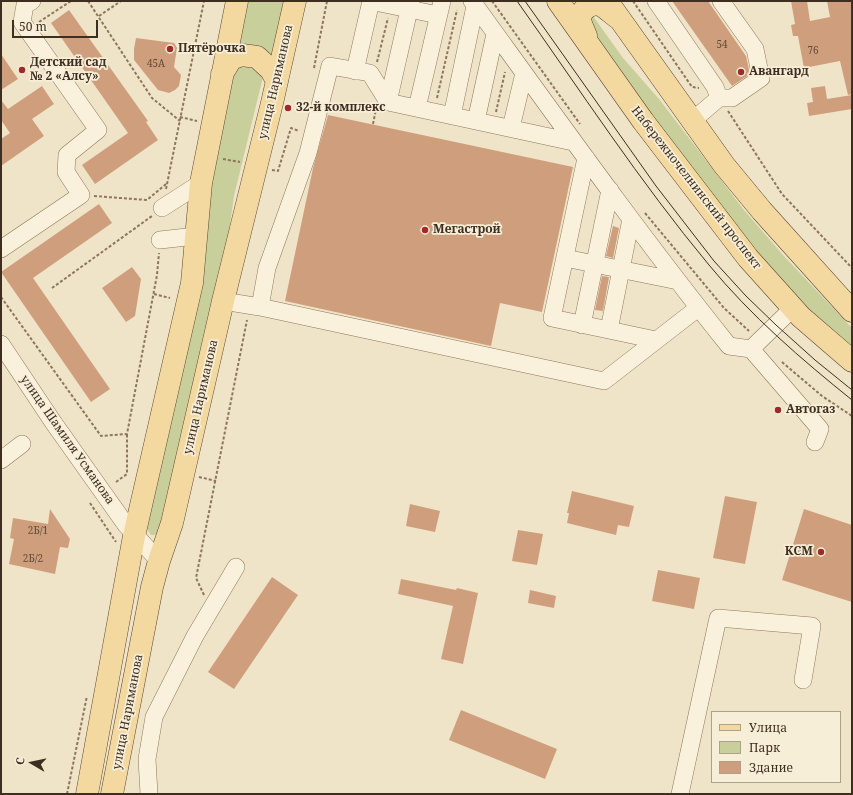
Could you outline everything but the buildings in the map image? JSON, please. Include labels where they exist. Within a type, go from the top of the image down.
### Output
[{"type":"main road","name":"улица Нариманова","points":[[87,794],[126,540],[192,283],[201,183],[237,1]]},
{"type":"main road","name":"Набережночелнинский проспект","points":[[558,1],[643,121],[748,258],[809,324],[852,361]]},
{"type":"main road","points":[[607,1],[724,165],[757,205],[852,312]]},
{"type":"main road","name":"улица Нариманова","points":[[112,794],[159,561],[172,523],[223,301],[277,81],[298,3]]},
{"type":"main road","points":[[589,44],[579,19],[581,12],[590,5],[600,5],[621,20]]},
{"type":"main road","points":[[222,74],[231,59],[242,54],[258,57],[271,70],[277,81]]},
{"type":"street","points":[[355,70],[371,1],[410,3],[440,8],[417,108]]},
{"type":"street","points":[[656,1],[716,87],[719,98]]},
{"type":"street","points":[[692,121],[719,98],[732,98],[761,78],[754,49],[721,1]]},
{"type":"street","points":[[1,249],[81,195],[66,172],[67,154],[98,130],[22,22],[25,5],[29,2]]},
{"type":"street","points":[[388,102],[410,3]]},
{"type":"street","points":[[468,5],[495,34],[524,73],[579,135],[586,158],[610,190],[638,216],[678,281],[729,346],[751,349],[820,429],[815,442]]},
{"type":"street","points":[[452,116],[468,5]]},
{"type":"street","points":[[476,121],[495,34]]},
{"type":"street","points":[[260,307],[267,268],[308,153],[330,66],[370,73],[388,102],[511,128],[579,135]]},
{"type":"street","points":[[511,128],[524,73]]},
{"type":"street","points":[[586,158],[552,318],[656,340]]},
{"type":"street","points":[[162,208],[201,183]]},
{"type":"street","points":[[582,325],[610,190]]},
{"type":"street","points":[[609,330],[621,270],[638,216]]},
{"type":"street","points":[[160,240],[196,236]]},
{"type":"street","points":[[565,258],[678,281]]},
{"type":"street","points":[[223,301],[260,307],[604,381],[698,308]]},
{"type":"street","points":[[751,349],[793,308]]},
{"type":"street","name":"улица Шамиля Усманова","points":[[1,344],[53,422],[126,540],[159,561]]},
{"type":"street","points":[[1,460],[22,444]]},
{"type":"street","points":[[149,794],[147,759],[154,717],[195,636],[236,567]]},
{"type":"street","points":[[680,794],[718,618],[812,626],[802,680]]},
{"type":"path","points":[[28,30],[71,1]]},
{"type":"path","points":[[88,1],[152,98],[180,121]]},
{"type":"path","points":[[99,16],[121,1]]},
{"type":"path","points":[[52,288],[162,208],[204,1]]},
{"type":"path","points":[[492,1],[514,32],[579,135]]},
{"type":"path","points":[[633,1],[692,87],[711,89],[719,98],[782,194],[852,268]]},
{"type":"path","points":[[434,112],[468,5]]},
{"type":"path","points":[[493,124],[514,32]]},
{"type":"path","points":[[180,117],[188,118]]},
{"type":"path","points":[[269,169],[278,171],[290,128],[301,131]]},
{"type":"path","points":[[218,157],[243,163]]},
{"type":"path","points":[[81,195],[146,200],[167,183]]},
{"type":"path","points":[[638,216],[724,308],[750,332]]},
{"type":"path","points":[[116,482],[127,474],[127,434],[154,294],[160,240]]},
{"type":"path","points":[[154,294],[170,298]]},
{"type":"path","points":[[1,297],[101,436],[127,434]]},
{"type":"path","points":[[778,358],[822,396],[852,416]]},
{"type":"path","points":[[197,477],[216,480]]},
{"type":"path","points":[[90,503],[126,540]]},
{"type":"path","points":[[67,794],[87,693]]},
{"type":"green space","points":[[242,1],[286,1],[273,61],[234,50]]},
{"type":"green space","points":[[593,16],[623,58],[659,99],[744,210],[783,255],[852,328],[852,348],[815,316],[773,274],[608,60],[586,18]]},
{"type":"green space","points":[[250,62],[263,77],[234,196],[224,267],[159,532],[155,535],[151,535],[145,527],[212,173],[234,66]]},
{"type":"tram line","points":[[517,1],[587,102],[659,201],[709,265],[742,302],[777,336],[852,400]]},
{"type":"tram line","points":[[525,1],[656,186],[714,261],[746,296],[776,325],[815,360],[852,390]]},
{"type":"place","name":"Пятёрочка","points":[[170,49]]},
{"type":"place","name":"Детский сад № 2 «Алсу»","points":[[22,70]]},
{"type":"place","name":"Авангард","points":[[741,72]]},
{"type":"place","name":"32-й комплекс","points":[[288,108]]},
{"type":"place","name":"Мегастрой","points":[[425,230]]},
{"type":"place","name":"Автогаз","points":[[778,410]]},
{"type":"place","name":"КСМ","points":[[821,552]]}]
